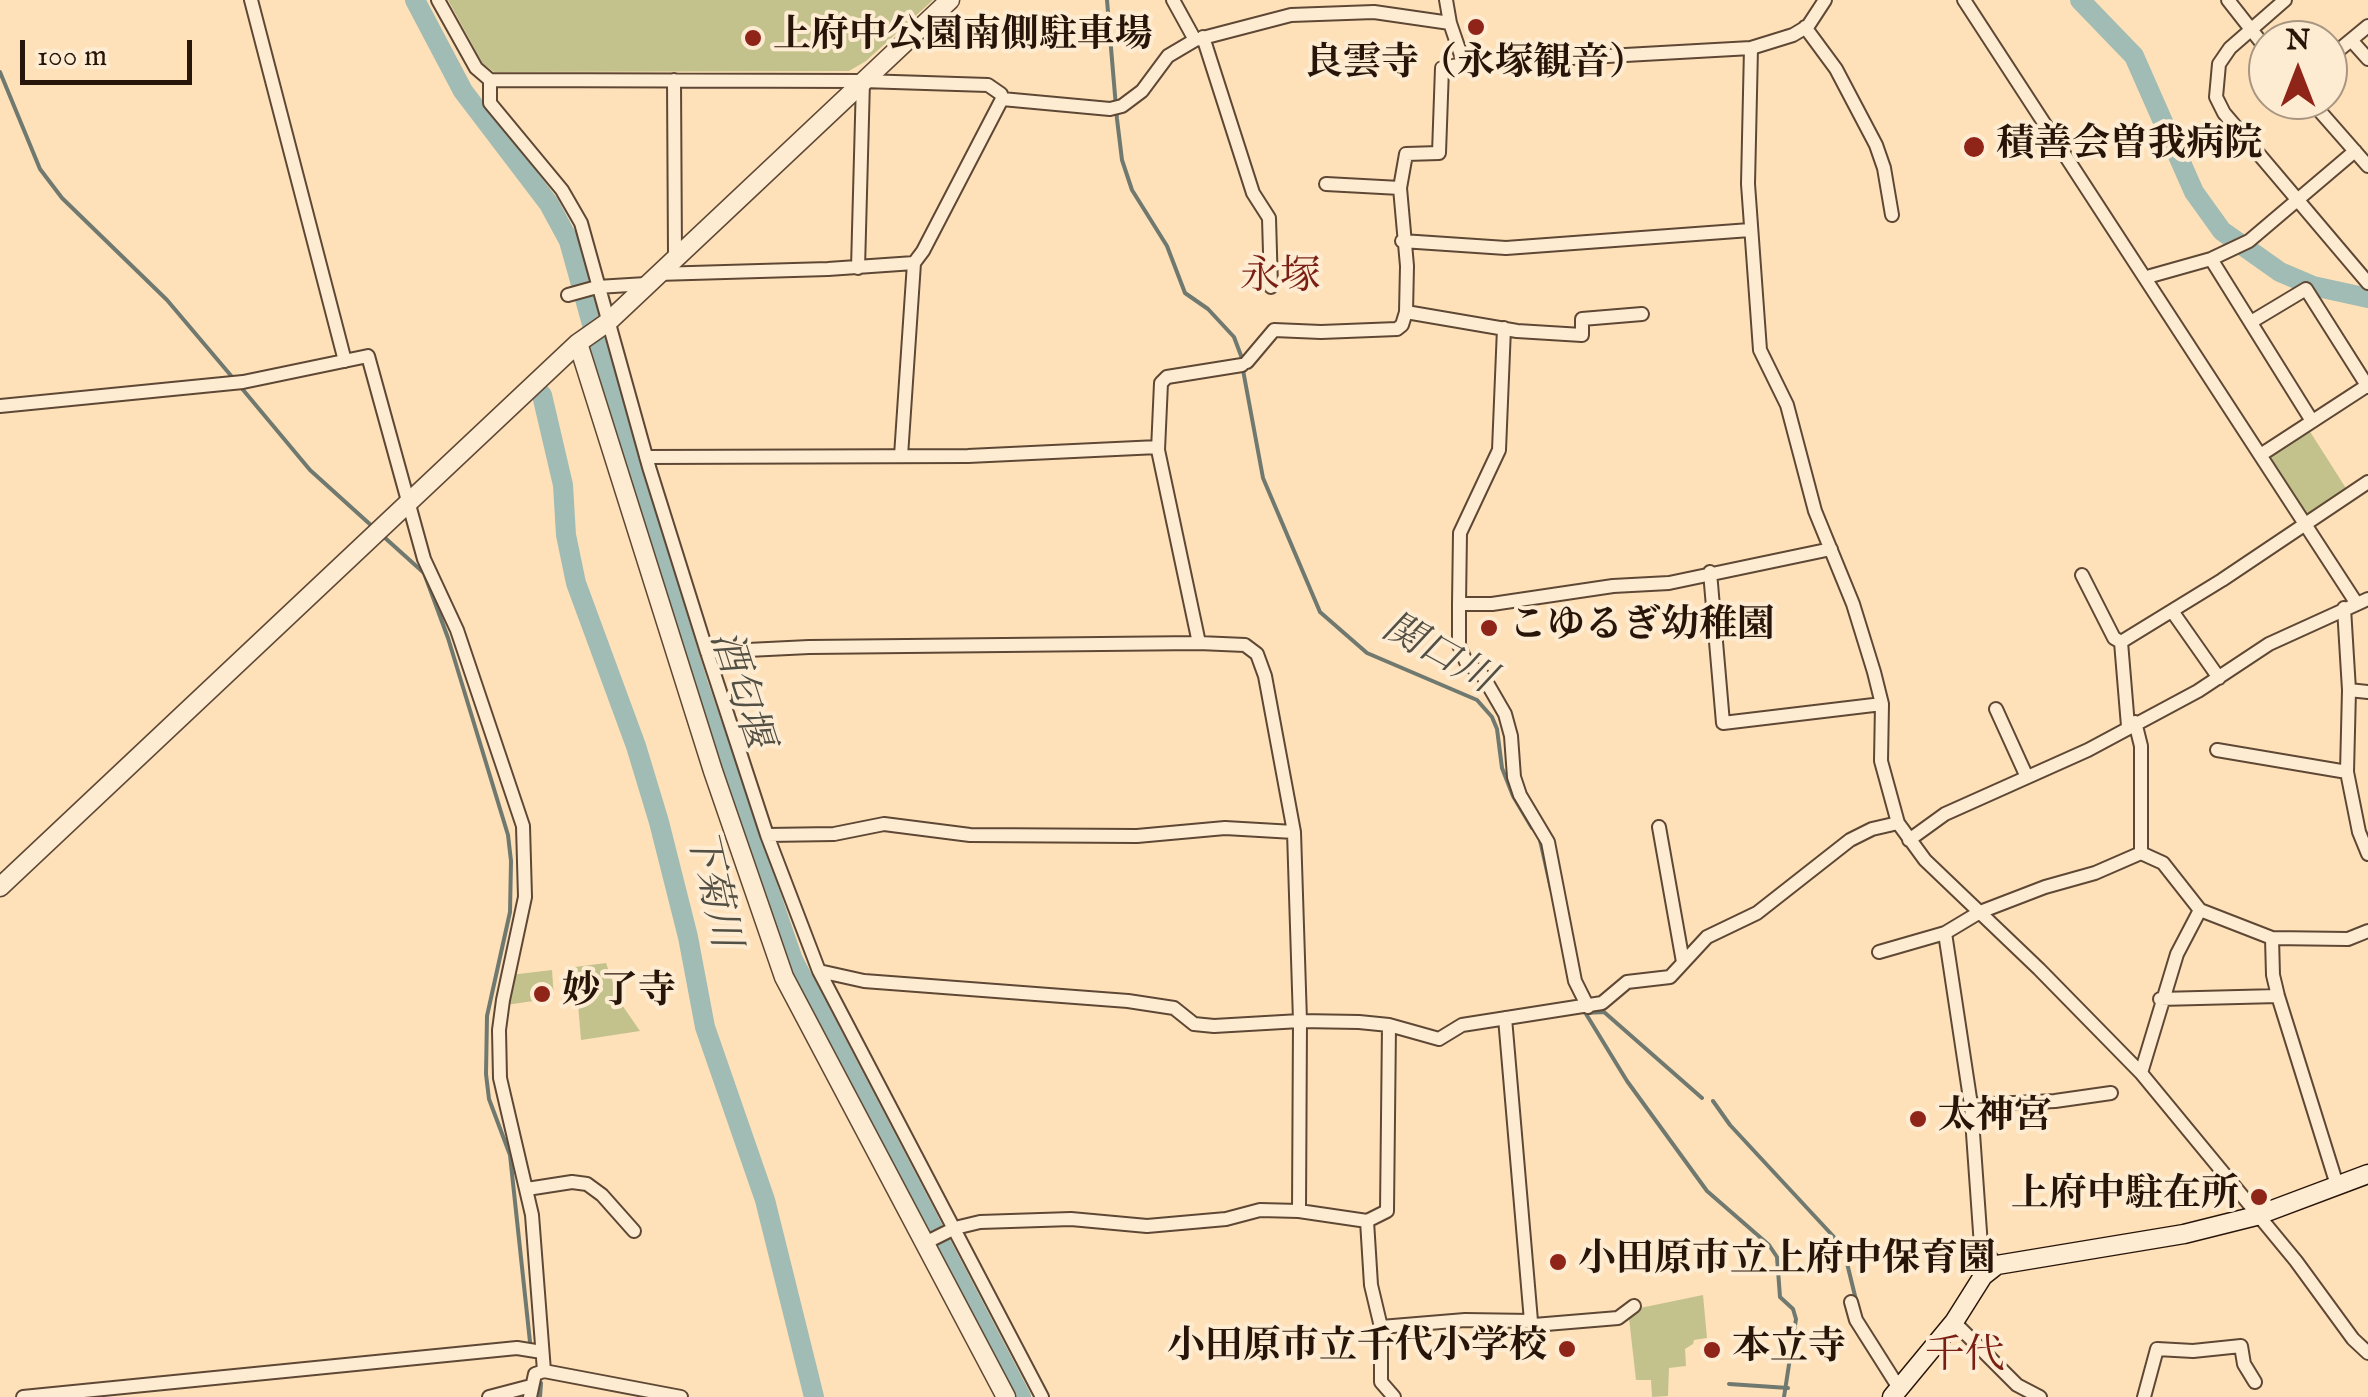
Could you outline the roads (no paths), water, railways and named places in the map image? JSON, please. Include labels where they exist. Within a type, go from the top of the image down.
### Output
[{"type":"street","points":[[251,0],[346,361]]},
{"type":"street","points":[[438,0],[476,68],[490,80],[862,81],[988,85],[1002,94],[914,263],[901,456]]},
{"type":"street","points":[[0,887],[578,343],[607,322],[950,0]]},
{"type":"street","points":[[1173,0],[1199,39],[1253,193],[1268,218],[1271,287]]},
{"type":"street","points":[[1446,0],[1464,64]]},
{"type":"street","points":[[1199,642],[1158,447],[1162,383],[1167,376],[1244,363],[1274,330],[1398,329],[1406,312],[1400,188],[1406,154],[1439,153],[1442,68],[1752,48],[1794,35],[1805,27],[1824,0]]},
{"type":"street","points":[[1964,0],[2356,604],[2347,772],[2359,832],[2368,854]]},
{"type":"street","points":[[2228,0],[2248,27]]},
{"type":"street","points":[[2262,20],[2285,0]]},
{"type":"street","points":[[1002,99],[1116,108],[1142,91],[1168,56],[1199,39],[1291,15],[1374,12],[1450,23]]},
{"type":"street","points":[[2348,42],[2368,26]]},
{"type":"street","points":[[1805,27],[1836,70],[1876,145],[1892,216]]},
{"type":"street","points":[[2248,32],[2219,64],[2216,97],[2224,112],[2368,283]]},
{"type":"street","points":[[2351,40],[2368,59]]},
{"type":"street","points":[[1752,48],[1750,230],[1760,350],[1787,405],[1816,511],[1852,604],[1882,704],[1881,761],[1898,823],[1925,860],[2141,1073],[2368,1353]]},
{"type":"street","points":[[490,80],[490,103],[574,209],[581,224],[646,457],[708,652],[767,835],[819,971],[1042,1397]]},
{"type":"street","points":[[674,80],[676,257]]},
{"type":"street","points":[[858,268],[862,81]]},
{"type":"street","points":[[2328,120],[2368,166]]},
{"type":"street","points":[[2147,277],[2211,259],[2240,245],[2355,151]]},
{"type":"street","points":[[1326,184],[1400,188]]},
{"type":"street","points":[[1402,241],[1506,248],[1750,230]]},
{"type":"street","points":[[2211,259],[2312,420]]},
{"type":"street","points":[[568,295],[652,279],[914,263]]},
{"type":"street","points":[[2252,322],[2306,290],[2368,386],[2262,454]]},
{"type":"street","points":[[1406,312],[1504,328],[1582,335],[1582,318],[1642,314]]},
{"type":"street","points":[[1504,328],[1499,450],[1460,533],[1459,645],[1466,662],[1482,676],[1506,714],[1514,777],[1520,795],[1548,842],[1582,1008]]},
{"type":"street","points":[[578,343],[713,771],[784,977],[1006,1397]]},
{"type":"street","points":[[0,406],[243,382],[368,356],[424,558],[457,630],[523,826],[525,897],[499,1030],[500,1078],[532,1215],[544,1370]]},
{"type":"street","points":[[646,457],[901,456],[1158,447]]},
{"type":"street","points":[[2121,642],[2368,482]]},
{"type":"street","points":[[1459,604],[1492,604],[1612,586],[1669,583],[1831,549]]},
{"type":"street","points":[[1710,572],[1723,723],[1882,704]]},
{"type":"street","points":[[2082,575],[2114,638],[2121,642]]},
{"type":"street","points":[[1908,840],[1945,814],[2088,750],[2219,678],[2269,644],[2356,604]]},
{"type":"street","points":[[2172,611],[2219,678]]},
{"type":"street","points":[[708,652],[809,647],[1239,642],[1257,654],[1265,676],[1294,832],[1300,1020],[1299,1211]]},
{"type":"street","points":[[2121,642],[2132,724],[2141,746],[2141,854]]},
{"type":"street","points":[[2349,690],[2368,692]]},
{"type":"street","points":[[1996,709],[2026,775]]},
{"type":"street","points":[[2217,750],[2347,772]]},
{"type":"street","points":[[819,971],[864,981],[1128,1001],[1174,1008],[1194,1024],[1300,1020],[1389,1025],[1439,1039],[1462,1025],[1602,1003],[1627,982],[1670,976],[1707,937],[1756,913],[1850,840],[1898,823]]},
{"type":"street","points":[[767,835],[834,834],[884,824],[970,834],[1137,836],[1224,828],[1294,832]]},
{"type":"street","points":[[1659,827],[1683,962]]},
{"type":"street","points":[[1879,952],[1945,933],[1980,912],[2044,886],[2095,873],[2141,854],[2163,863],[2200,910],[2272,938],[2348,938],[2368,931]]},
{"type":"street","points":[[2141,1073],[2176,954],[2200,910]]},
{"type":"street","points":[[1945,933],[1970,1105],[1981,1246],[1997,1264]]},
{"type":"street","points":[[2272,938],[2278,996],[2338,1184]]},
{"type":"street","points":[[2160,999],[2278,996]]},
{"type":"street","points":[[1505,1018],[1531,1321],[1534,1326],[1618,1318],[1634,1306]]},
{"type":"street","points":[[925,1243],[955,1228],[980,1222],[1071,1220],[1148,1226],[1226,1220],[1260,1210],[1367,1220],[1388,1211],[1389,1025]]},
{"type":"street","points":[[1970,1105],[2055,1101],[2110,1093]]},
{"type":"street","points":[[1852,1302],[1856,1320],[1901,1392],[1983,1276],[1997,1264],[2184,1234],[2256,1216],[2368,1174]]},
{"type":"street","points":[[527,1188],[587,1184],[602,1195],[634,1232]]},
{"type":"street","points":[[1367,1220],[1371,1284],[1380,1327],[1381,1382],[1394,1397]]},
{"type":"street","points":[[1380,1327],[1465,1320],[1531,1321]]},
{"type":"street","points":[[1954,1322],[2017,1386],[2040,1397]]},
{"type":"street","points":[[2128,1396],[2143,1397],[2157,1350],[2240,1346],[2244,1364],[2255,1382]]},
{"type":"street","points":[[23,1397],[517,1348],[542,1352]]},
{"type":"street","points":[[489,1397],[530,1391],[535,1374],[544,1370],[680,1397]]},
{"type":"waterway","name":"酒匂堰","points":[[415,0],[463,91],[549,204],[569,241],[634,476],[698,684],[793,960],[1021,1397]]},
{"type":"waterway","name":"関口川","points":[[1107,0],[1122,160],[1132,190],[1167,246],[1185,293],[1208,309],[1234,337],[1243,361]]},
{"type":"waterway","points":[[2080,0],[2134,56],[2194,192],[2222,231],[2280,272],[2313,286],[2368,298]]},
{"type":"waterway","points":[[0,72],[40,169],[62,198],[167,300],[233,378]]},
{"type":"waterway","name":"関口川","points":[[1243,370],[1263,478],[1320,612],[1367,653],[1477,700],[1492,717],[1502,768],[1532,828]]},
{"type":"waterway","points":[[239,385],[310,470],[373,527]]},
{"type":"waterway","name":"下菊川","points":[[542,395],[563,485],[566,535],[576,583],[636,746],[659,822],[688,937],[705,1027],[765,1200],[814,1397]]},
{"type":"waterway","points":[[384,537],[424,573],[448,638],[508,835],[510,912],[487,1016],[486,1074],[489,1099],[510,1155],[530,1342]]},
{"type":"waterway","name":"関口川","points":[[1540,840],[1551,889]]},
{"type":"waterway","name":"関口川","points":[[1583,1009],[1627,1081],[1707,1191],[1769,1245],[1777,1257],[1780,1297],[1793,1309],[1796,1319],[1784,1397]]},
{"type":"waterway","points":[[1585,1013],[1604,1012],[1702,1098]]},
{"type":"waterway","points":[[1713,1101],[1730,1125],[1834,1237],[1845,1255],[1856,1300]]},
{"type":"waterway","points":[[540,1397],[541,1383]]},
{"type":"waterway","points":[[1729,1384],[1788,1388]]},
{"type":"place","name":"良雲寺（永塚観音）","points":[[1476,27]]},
{"type":"place","name":"上府中公園南側駐車場","points":[[753,38]]},
{"type":"place","name":"積善会曽我病院","points":[[1974,147]]},
{"type":"place","name":"こゆるぎ幼稚園","points":[[1489,628]]},
{"type":"place","name":"妙了寺","points":[[542,994]]},
{"type":"place","name":"太神宮","points":[[1918,1119]]},
{"type":"place","name":"上府中駐在所","points":[[2259,1197]]},
{"type":"place","name":"小田原市立上府中保育園","points":[[1558,1262]]},
{"type":"place","name":"小田原市立千代小学校","points":[[1567,1349]]},
{"type":"place","name":"本立寺","points":[[1712,1350]]},
{"type":"district","name":"永塚","points":[[1280,280]]},
{"type":"district","name":"千代","points":[[1965,1359]]}]
